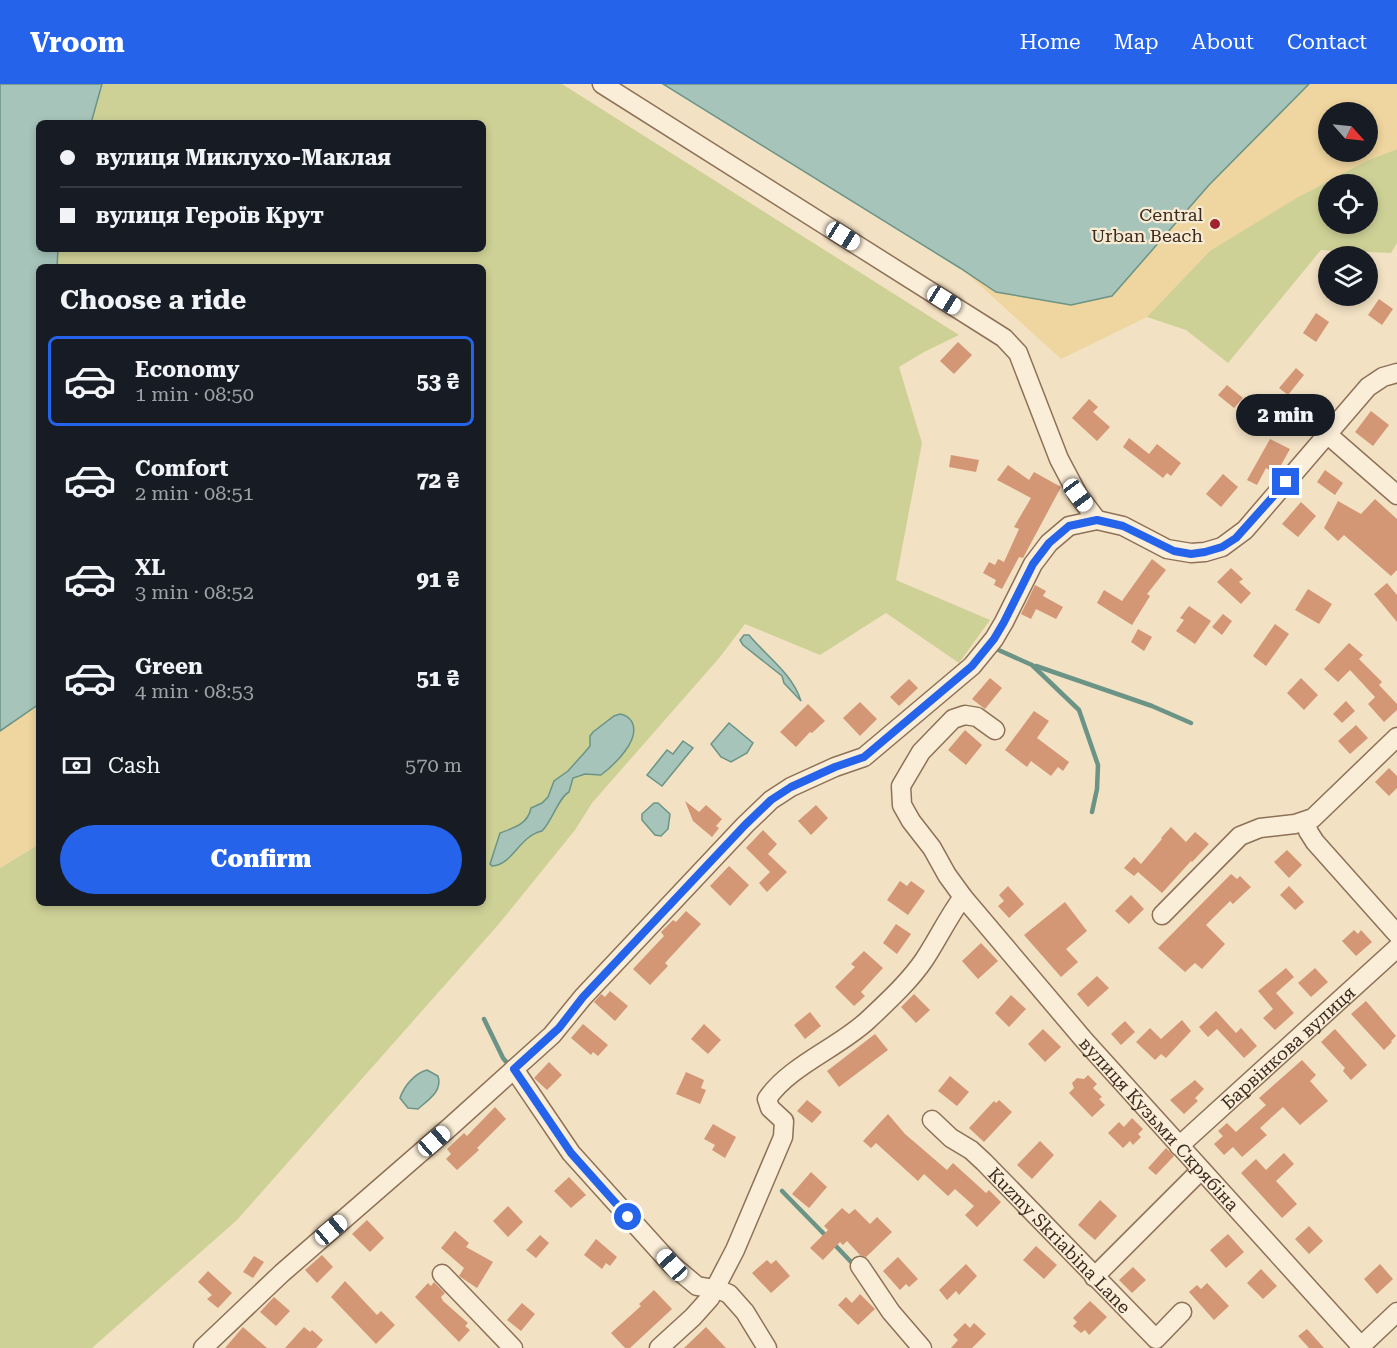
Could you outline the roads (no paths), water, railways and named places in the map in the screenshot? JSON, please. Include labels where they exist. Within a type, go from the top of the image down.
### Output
[{"type":"street","points":[[602,84],[1004,338],[1018,353],[1059,459],[1078,495],[1097,520]]},
{"type":"street","points":[[203,1348],[282,1273],[559,1028],[583,997],[771,800],[814,775],[864,757],[972,666],[994,639],[1033,564],[1049,543],[1069,526],[1097,520],[1123,526],[1174,551],[1191,554],[1216,550],[1230,543],[1245,530],[1368,387],[1383,376],[1397,373]]},
{"type":"street","points":[[1327,434],[1397,495]]},
{"type":"street","name":"вулиця Кузьми Скрябіна","points":[[995,730],[977,717],[965,716],[953,719],[921,752],[901,786],[902,805],[910,821],[932,848],[963,897],[1084,1040],[1360,1347]]},
{"type":"street","points":[[1162,915],[1240,836],[1260,828],[1306,821],[1319,813],[1397,737]]},
{"type":"street","points":[[1306,821],[1314,842],[1397,934]]},
{"type":"street","points":[[660,1348],[703,1308],[735,1250],[783,1137],[784,1121],[770,1108],[766,1099],[793,1073],[854,1032],[902,986],[923,962],[963,897]]},
{"type":"street","name":"Барвінкова вулиця","points":[[1179,1146],[1397,948]]},
{"type":"street","points":[[514,1069],[571,1153],[672,1265],[697,1287],[726,1291],[734,1298],[767,1348]]},
{"type":"street","name":"Kuzmy Skriabina Lane","points":[[932,1120],[951,1138],[971,1150],[984,1162],[1156,1339],[1182,1312]]},
{"type":"street","points":[[1094,1277],[1201,1170]]},
{"type":"street","points":[[860,1266],[891,1312],[921,1348]]},
{"type":"street","points":[[442,1274],[513,1348]]},
{"type":"street","points":[[1360,1347],[1397,1312]]},
{"type":"water","points":[[0,84],[102,84],[92,120],[36,120],[36,252],[58,252],[57,264],[36,264],[36,706],[0,731]]},
{"type":"water","points":[[663,84],[1309,84],[1209,185],[1112,296],[1071,305],[996,292]]},
{"type":"water","points":[[744,635],[749,635],[785,673],[801,701],[784,683],[782,676],[743,645],[740,640]]},
{"type":"water","points":[[620,714],[630,719],[634,729],[630,744],[619,759],[601,775],[585,774],[573,778],[569,792],[542,831],[527,838],[505,861],[492,866],[490,864],[500,833],[524,822],[531,808],[548,797],[554,781],[568,771],[590,746],[590,736],[593,732]]},
{"type":"water","points":[[729,723],[753,743],[747,753],[731,762],[721,757],[711,744]]},
{"type":"water","points":[[683,741],[693,748],[662,786],[647,775],[667,750],[673,754]]},
{"type":"water","points":[[654,803],[658,803],[670,814],[668,829],[661,836],[655,835],[642,820],[642,814]]},
{"type":"water","points":[[427,1070],[438,1076],[437,1091],[418,1109],[408,1108],[400,1098],[402,1093],[414,1077]]},
{"type":"waterway","points":[[994,648],[1032,665],[1079,710],[1098,765],[1097,789],[1092,812]]},
{"type":"waterway","points":[[1036,666],[1152,706],[1191,723]]},
{"type":"waterway","points":[[484,1019],[508,1064]]},
{"type":"waterway","points":[[782,1191],[827,1237]]},
{"type":"waterway","points":[[833,1243],[854,1265]]},
{"type":"place","name":"Central Urban Beach","points":[[1215,224]]}]
